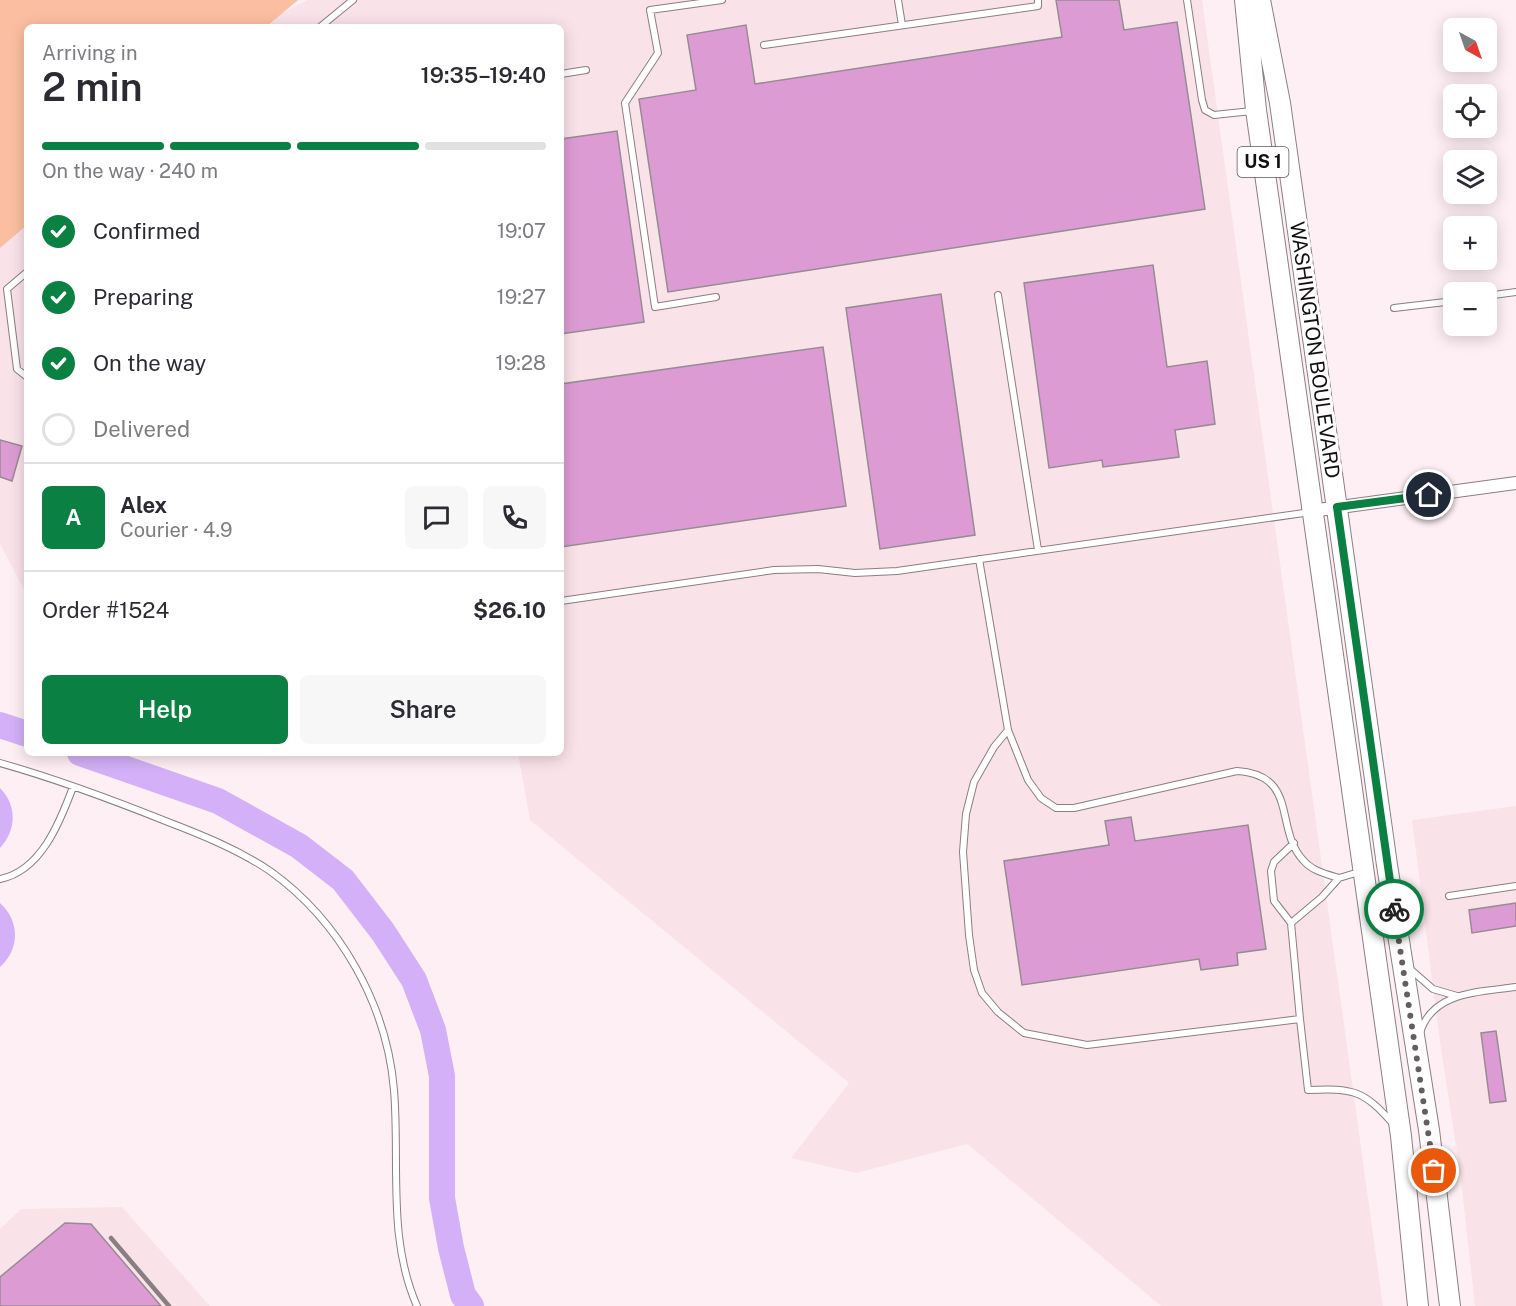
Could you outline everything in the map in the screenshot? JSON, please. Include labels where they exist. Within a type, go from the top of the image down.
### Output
[{"type":"main road","name":"WASHINGTON BOULEVARD","points":[[1245,0],[1256,110],[1311,512],[1400,1132],[1418,1306]]},
{"type":"main road","name":"WASHINGTON BOULEVARD","points":[[1260,0],[1280,103],[1387,865],[1429,1130],[1449,1306]]},
{"type":"street","points":[[1311,512],[1516,483]]},
{"type":"lane","points":[[324,24],[353,0]]},
{"type":"lane","points":[[716,297],[655,307],[625,103],[658,53],[650,10],[722,0]]},
{"type":"lane","points":[[898,0],[902,25]]},
{"type":"lane","points":[[764,45],[1038,6],[1038,0]]},
{"type":"lane","points":[[1187,0],[1205,110],[1214,116],[1256,110]]},
{"type":"lane","points":[[564,74],[586,70]]},
{"type":"lane","points":[[24,275],[7,289],[17,369],[24,375]]},
{"type":"lane","points":[[1497,295],[1516,292]]},
{"type":"lane","points":[[998,296],[1038,550]]},
{"type":"lane","points":[[1394,308],[1443,302]]},
{"type":"lane","points":[[564,601],[774,570],[897,572],[1311,512]]},
{"type":"lane","points":[[979,559],[1008,729],[1028,780],[1041,798],[1056,808],[1074,808],[1237,771],[1251,772],[1266,779],[1277,791],[1297,852],[1304,861],[1315,870],[1339,878]]},
{"type":"lane","points":[[1008,729],[994,747],[974,782],[966,814],[963,852],[974,970],[982,993],[998,1012],[1024,1033],[1087,1045],[1300,1019]]},
{"type":"lane","points":[[0,763],[189,830],[240,853],[270,871],[323,920],[363,981],[375,1008],[391,1066],[396,1128],[398,1237],[404,1267],[417,1306]]},
{"type":"lane","points":[[0,879],[21,872],[40,853],[55,829],[73,787]]},
{"type":"lane","points":[[1294,843],[1274,862],[1271,871],[1274,901],[1292,923],[1308,1090],[1339,1089],[1356,1092],[1381,1109],[1400,1132]]},
{"type":"lane","points":[[1292,923],[1339,878],[1363,871]]},
{"type":"lane","points":[[1449,896],[1516,886]]},
{"type":"lane","points":[[1402,958],[1418,978],[1429,986],[1458,996]]},
{"type":"lane","points":[[1416,1048],[1422,1027],[1430,1014],[1442,1002],[1458,996],[1516,987]]},
{"type":"shaded area","points":[[0,0],[298,0],[270,24],[24,24],[24,228],[0,248]]},
{"type":"shaded area","points":[[308,0],[1202,0],[1383,1306],[1161,1306],[967,1144],[856,1173],[791,1158],[849,1083],[530,820],[519,756],[564,756],[564,24],[269,24],[282,13]]},
{"type":"shaded area","points":[[24,228],[24,589],[0,544],[0,248]]},
{"type":"shaded area","points":[[0,788],[10,802],[13,818],[10,833],[0,848]]},
{"type":"shaded area","points":[[1516,806],[1516,1306],[1475,1306],[1460,1172],[1440,1042],[1412,820]]},
{"type":"shaded area","points":[[0,903],[11,918],[15,935],[11,952],[0,967]]},
{"type":"shaded area","points":[[122,1207],[210,1306],[0,1306],[0,1229],[21,1209]]},
{"type":"building","points":[[1056,0],[1119,0],[1124,30],[1177,22],[1205,209],[668,292],[639,99],[696,90],[687,35],[746,25],[755,84],[1062,37]]},
{"type":"building","points":[[617,131],[644,322],[564,334],[564,139]]},
{"type":"building","points":[[1153,265],[1167,367],[1207,361],[1215,424],[1175,430],[1179,457],[1103,467],[1102,460],[1049,468],[1024,283]]},
{"type":"building","points":[[941,294],[975,535],[880,549],[846,308]]},
{"type":"building","points":[[823,347],[846,506],[564,547],[564,384]]},
{"type":"building","points":[[0,440],[22,446],[12,481],[0,477]]},
{"type":"building","points":[[1131,817],[1135,841],[1248,825],[1266,949],[1237,953],[1238,965],[1201,970],[1199,959],[1022,985],[1004,861],[1109,845],[1105,821]]},
{"type":"building","points":[[1516,903],[1516,926],[1472,933],[1469,910]]},
{"type":"building","points":[[1496,1031],[1506,1101],[1490,1103],[1481,1033]]},
{"type":"building","points":[[65,1223],[91,1224],[161,1306],[0,1306],[0,1277]]},
{"type":"waterway","points":[[0,725],[24,733]]},
{"type":"waterway","points":[[89,756],[218,801],[299,846],[343,880],[383,932],[414,980],[433,1030],[442,1076],[442,1198],[463,1295],[471,1306]]},
{"type":"railway","points":[[111,1238],[169,1306]]},
{"type":"way so far","points":[[1394,909],[1434,1171]]},
{"type":"route","points":[[1394,909],[1337,507],[1429,495]]}]
